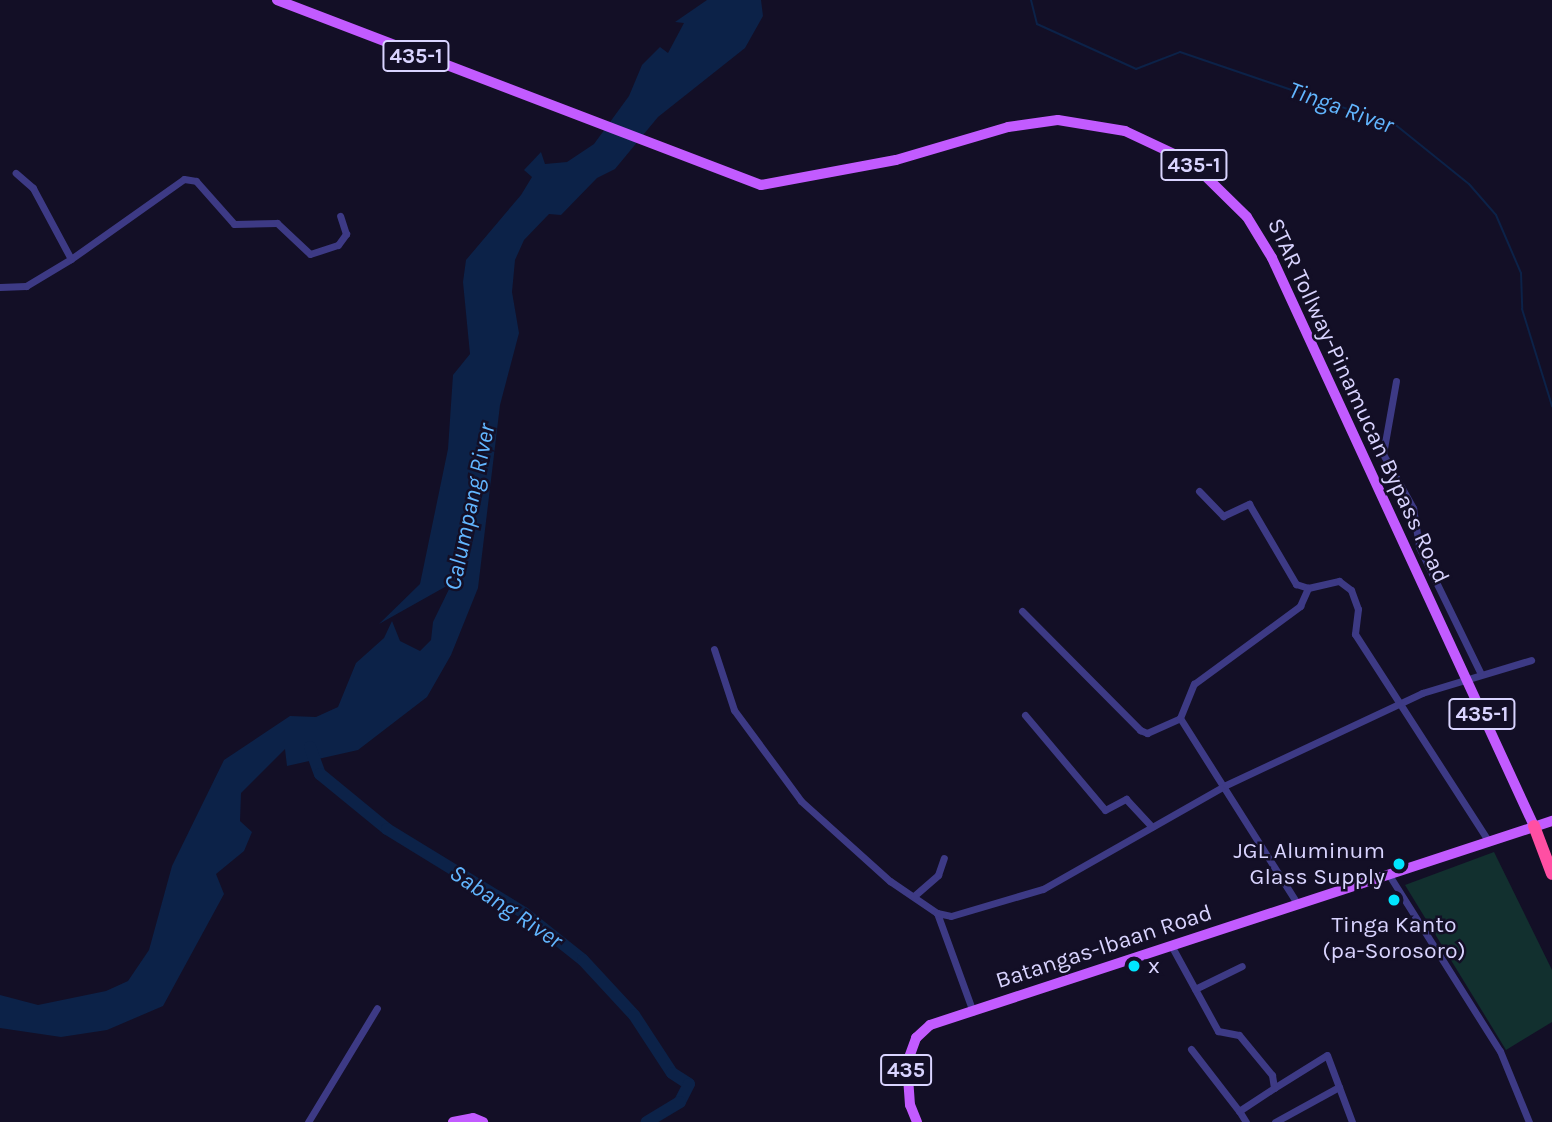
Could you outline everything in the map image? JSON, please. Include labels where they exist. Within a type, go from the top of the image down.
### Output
[{"type":"highway","points":[[1534,826],[1552,861]]},
{"type":"highway","points":[[1534,826],[1552,874]]},
{"type":"main road","name":"STAR Tollway-Pinamucan Bypass Road","points":[[277,0],[557,110],[761,185],[781,185],[1058,120],[1125,131],[1191,162],[1247,217],[1272,258],[1534,826]]},
{"type":"main road","name":"Batangas-Ibaan Road","points":[[917,1122],[906,1080],[912,1045],[930,1026],[1552,821]]},
{"type":"main road","points":[[453,1122],[483,1122]]},
{"type":"street","points":[[16,173],[33,188],[71,259]]},
{"type":"street","points":[[0,287],[26,286],[71,259],[184,179],[196,181],[234,224],[277,223],[310,254],[338,245],[346,234],[340,216]]},
{"type":"street","points":[[1396,381],[1383,454],[1413,508],[1419,547],[1481,674]]},
{"type":"street","points":[[1199,491],[1223,516],[1250,504],[1293,581],[1308,588],[1331,580],[1351,590],[1358,609],[1355,634],[1402,703],[1489,842]]},
{"type":"street","points":[[1022,611],[1140,730],[1147,733],[1180,718],[1194,684],[1300,606],[1308,588]]},
{"type":"street","points":[[714,649],[734,710],[772,765],[815,816],[937,913],[951,916],[1043,889],[1226,785],[1402,703],[1465,678],[1531,660]]},
{"type":"street","points":[[1025,715],[1105,810],[1126,799],[1152,827]]},
{"type":"street","points":[[1180,718],[1226,785],[1298,905]]},
{"type":"street","points":[[914,895],[938,875],[944,858]]},
{"type":"street","points":[[1390,875],[1500,1051],[1529,1122]]},
{"type":"street","points":[[937,913],[973,1012]]},
{"type":"street","points":[[1172,947],[1218,1031],[1239,1035],[1258,1055],[1274,1088]]},
{"type":"street","points":[[1195,989],[1242,966]]},
{"type":"street","points":[[308,1122],[377,1008]]},
{"type":"street","points":[[1191,1049],[1246,1122]]},
{"type":"street","points":[[1239,1111],[1327,1055],[1352,1122]]},
{"type":"street","points":[[1275,1122],[1339,1087]]},
{"type":"green space","points":[[1494,852],[1552,970],[1552,1022],[1506,1050],[1405,885]]},
{"type":"water","name":"Calumpang River","points":[[707,0],[761,0],[763,16],[745,48],[658,117],[615,169],[597,178],[561,215],[549,214],[524,240],[515,260],[512,292],[519,333],[500,405],[478,588],[451,655],[427,697],[358,750],[287,766],[285,749],[241,793],[240,821],[252,832],[244,851],[216,874],[224,894],[163,1006],[107,1030],[61,1037],[0,1028],[0,995],[38,1005],[106,991],[128,981],[149,950],[172,866],[224,760],[290,716],[316,717],[338,707],[356,663],[384,638],[392,621],[400,641],[420,651],[431,640],[433,622],[452,583],[379,624],[420,584],[448,449],[453,375],[470,354],[463,282],[466,260],[521,195],[532,177],[524,170],[541,152],[545,164],[567,162],[594,144],[629,96],[642,65],[660,47],[668,53],[684,23],[675,22]]},
{"type":"waterway","name":"Tinga River","points":[[1031,0],[1037,24],[1136,69],[1180,52],[1397,126],[1469,184],[1496,215],[1521,273],[1522,309],[1552,406]]},
{"type":"waterway","name":"Sabang River","points":[[310,747],[320,774],[387,829],[524,913],[583,960],[634,1015],[672,1073],[689,1084],[680,1102],[647,1122]]},
{"type":"place","name":"JGL Aluminum Glass Supply","points":[[1399,864]]},
{"type":"place","name":"Tinga Kanto (pa-Sorosoro)","points":[[1394,900]]},
{"type":"place","name":"x","points":[[1134,966]]}]
